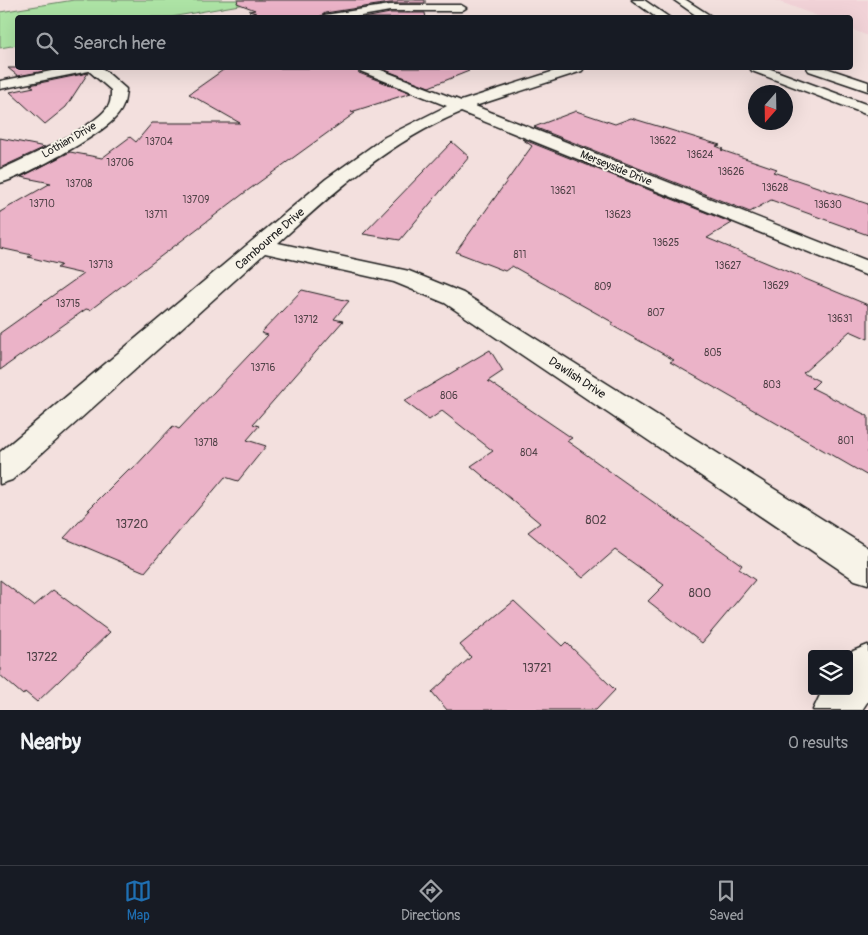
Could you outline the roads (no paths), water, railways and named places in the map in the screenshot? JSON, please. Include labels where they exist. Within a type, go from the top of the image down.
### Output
[{"type":"street","points":[[637,0],[660,15]]},
{"type":"street","points":[[678,0],[704,15]]},
{"type":"street","points":[[344,15],[390,8],[461,8]]},
{"type":"street","points":[[0,85],[75,70]]},
{"type":"street","name":"Lothian Drive","points":[[0,177],[75,139],[104,119],[117,106],[119,90],[96,70]]},
{"type":"street","name":"Merseyside Drive","points":[[369,70],[868,269]]},
{"type":"street","name":"Cambourne Drive","points":[[0,471],[333,183],[380,148],[412,129],[461,106],[570,70]]},
{"type":"street","points":[[762,70],[868,110]]},
{"type":"street","points":[[820,70],[868,87]]},
{"type":"street","name":"Dawlish Drive","points":[[262,246],[401,276],[454,298],[868,568]]},
{"type":"street","points":[[853,686],[868,666]]},
{"type":"street","points":[[835,710],[846,695]]}]
